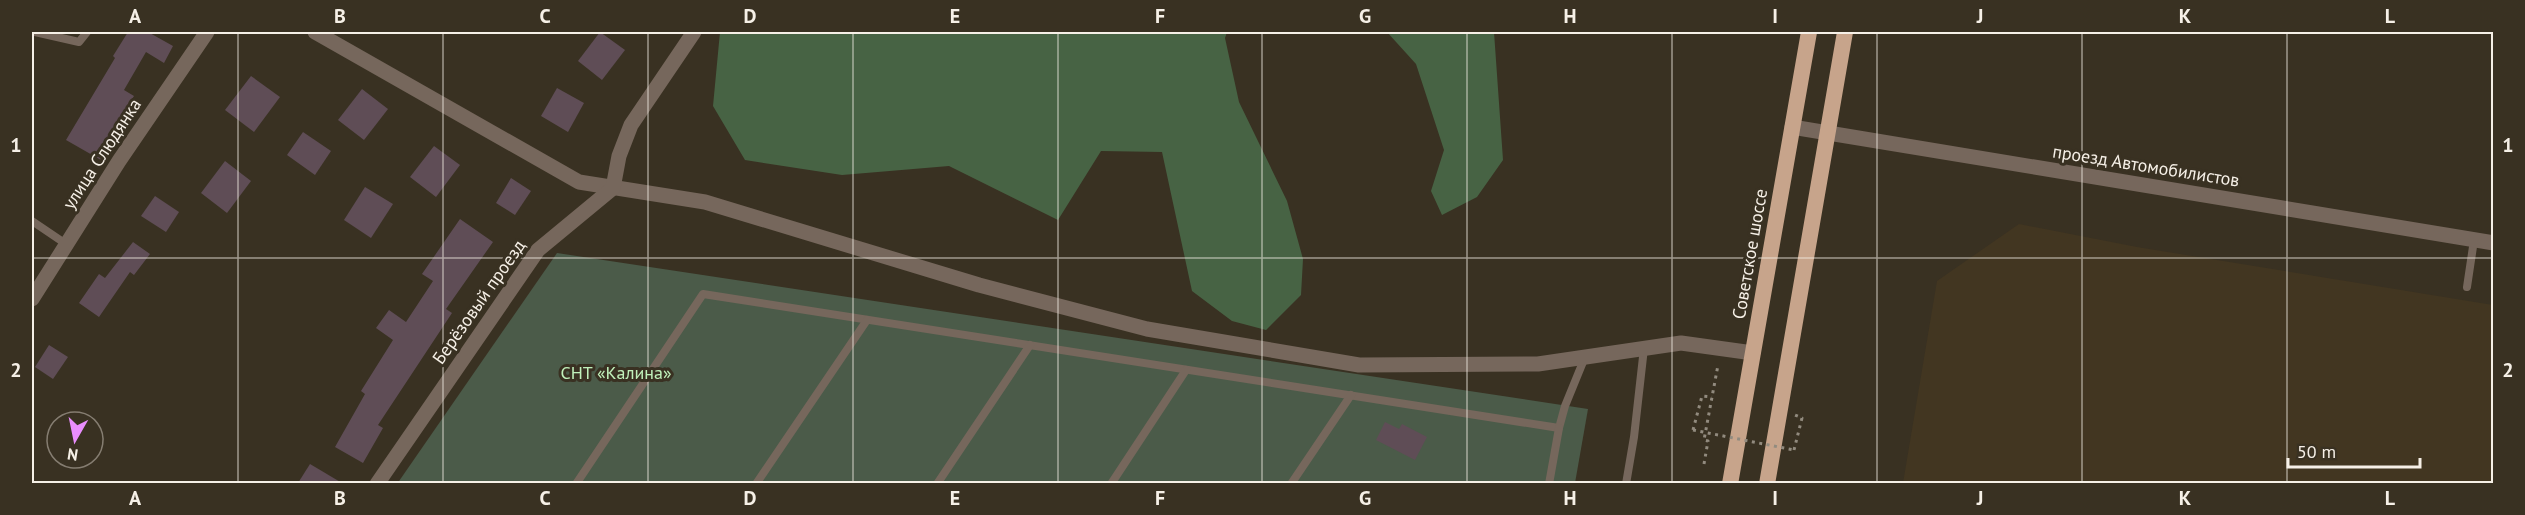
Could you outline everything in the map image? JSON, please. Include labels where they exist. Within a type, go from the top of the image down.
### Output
[{"type":"highway","name":"Советское шоссе","points":[[1730,483],[1809,32]]},
{"type":"highway","points":[[1767,483],[1845,32]]},
{"type":"street","name":"улица Слюдянка","points":[[32,299],[119,160],[207,32]]},
{"type":"street","points":[[315,32],[579,182],[705,202],[979,285],[1147,329],[1359,365],[1538,364],[1681,343],[1753,353]]},
{"type":"street","points":[[613,188],[619,156],[631,125],[694,32]]},
{"type":"street","name":"проезд Автомобилистов","points":[[1792,127],[2493,243]]},
{"type":"street","name":"Берёзовый проезд","points":[[377,483],[538,250],[613,188]]},
{"type":"lane","points":[[35,32],[79,42],[87,32]]},
{"type":"lane","points":[[32,221],[66,244]]},
{"type":"lane","points":[[2467,287],[2474,240]]},
{"type":"lane","points":[[576,483],[703,294],[1559,428]]},
{"type":"lane","points":[[756,483],[867,320]]},
{"type":"lane","points":[[938,483],[1030,345]]},
{"type":"lane","points":[[1626,483],[1634,437],[1644,348]]},
{"type":"lane","points":[[1549,483],[1565,406],[1585,357]]},
{"type":"lane","points":[[1110,483],[1186,370]]},
{"type":"lane","points":[[1291,483],[1351,395]]},
{"type":"path","points":[[1701,346],[1718,358],[1704,440],[1707,441],[1704,464]]},
{"type":"path","points":[[1712,397],[1702,396],[1693,430],[1794,450],[1802,418]]},
{"type":"shaded area","points":[[2019,224],[2137,247],[2493,305],[2493,483],[1903,483],[1937,281]]},
{"type":"green space","points":[[720,32],[1227,32],[1225,38],[1239,102],[1287,201],[1303,259],[1301,295],[1266,330],[1232,321],[1192,291],[1162,152],[1101,151],[1058,220],[949,166],[842,175],[745,160],[713,106]]},
{"type":"green space","points":[[1387,32],[1494,32],[1503,160],[1477,197],[1442,215],[1431,191],[1444,150],[1416,64]]},
{"type":"green space","name":"СНТ «Калина»","points":[[557,253],[1588,409],[1575,483],[397,484]]},
{"type":"building","points":[[128,32],[148,32],[173,46],[164,63],[146,52],[124,90],[134,96],[109,138],[113,140],[101,160],[66,140]]},
{"type":"building","points":[[600,32],[625,50],[602,80],[578,61]]},
{"type":"building","points":[[251,76],[280,97],[254,132],[225,110]]},
{"type":"building","points":[[557,88],[584,103],[568,132],[541,116]]},
{"type":"building","points":[[362,89],[388,109],[364,140],[338,120]]},
{"type":"building","points":[[303,132],[331,151],[315,175],[287,155]]},
{"type":"building","points":[[434,146],[460,165],[436,197],[410,177]]},
{"type":"building","points":[[225,161],[251,181],[227,213],[201,193]]},
{"type":"building","points":[[511,178],[531,191],[515,215],[496,203]]},
{"type":"building","points":[[365,187],[393,204],[371,238],[344,220]]},
{"type":"building","points":[[155,196],[179,212],[166,232],[141,216]]},
{"type":"building","points":[[460,219],[493,242],[446,309],[452,313],[378,425],[383,428],[363,463],[335,447],[365,394],[361,391],[393,340],[376,328],[389,310],[406,322],[433,281],[422,274]]},
{"type":"building","points":[[133,242],[150,254],[134,275],[130,272],[99,317],[79,303],[99,274],[105,278]]},
{"type":"building","points":[[49,345],[68,357],[53,379],[35,367]]},
{"type":"building","points":[[1385,422],[1399,429],[1402,424],[1427,437],[1415,460],[1376,440]]},
{"type":"building","points":[[310,464],[342,483],[298,483]]}]
